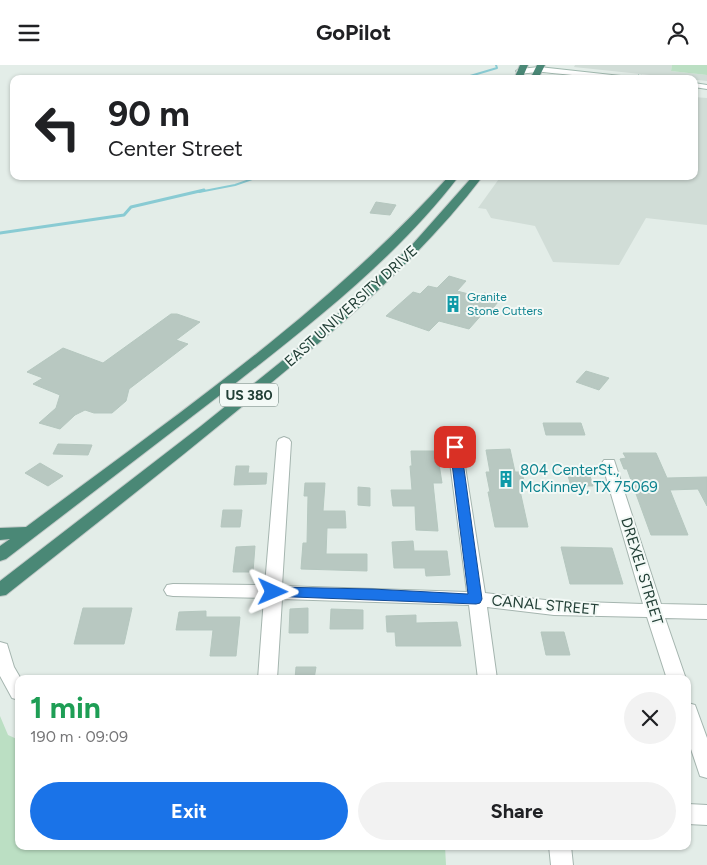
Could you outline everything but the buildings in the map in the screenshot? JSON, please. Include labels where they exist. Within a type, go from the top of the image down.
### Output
[{"type":"highway","name":"EAST UNIVERSITY DRIVE","points":[[0,555],[250,366],[337,294],[386,249],[434,200],[451,180]]},
{"type":"highway","name":"EAST UNIVERSITY DRIVE","points":[[0,591],[288,364],[352,309],[415,248],[475,180]]},
{"type":"highway","points":[[434,200],[454,204]]},
{"type":"highway","points":[[182,417],[206,429]]},
{"type":"highway","points":[[0,533],[31,532]]},
{"type":"street","points":[[520,72],[577,75]]},
{"type":"street","points":[[268,675],[284,442]]},
{"type":"street","points":[[455,447],[487,675]]},
{"type":"street","name":"DREXEL STREET","points":[[610,463],[654,611],[676,675]]},
{"type":"street","name":"CANAL STREET","points":[[173,591],[372,594],[476,599],[554,608],[707,612]]},
{"type":"street","points":[[0,649],[5,668],[15,685]]},
{"type":"street","points":[[691,720],[707,769]]},
{"type":"street","points":[[691,815],[707,815]]},
{"type":"street","points":[[560,850],[562,865]]},
{"type":"shaded area","points":[[575,65],[672,65],[671,71],[707,75],[707,81],[698,80],[698,75],[650,75],[574,67]]},
{"type":"shaded area","points":[[698,97],[707,98],[707,225],[646,218],[619,265],[553,262],[535,226],[491,218],[486,209],[478,208],[498,180],[698,180]]},
{"type":"green space","points":[[672,65],[707,65],[707,75],[671,71]]},
{"type":"green space","points":[[0,716],[8,735],[15,738],[15,850],[445,850],[446,865],[0,865]]},
{"type":"waterway","points":[[473,75],[497,68],[496,65]]},
{"type":"waterway","points":[[199,192],[235,185],[249,180]]},
{"type":"waterway","points":[[0,233],[124,215],[131,207],[204,190]]},
{"type":"place","name":"Granite Stone Cutters","points":[[453,304]]},
{"type":"place","name":"804 CenterSt., McKinney, TX 75069","points":[[506,479]]},
{"type":"route","points":[[273,592],[476,599],[455,447]]}]
